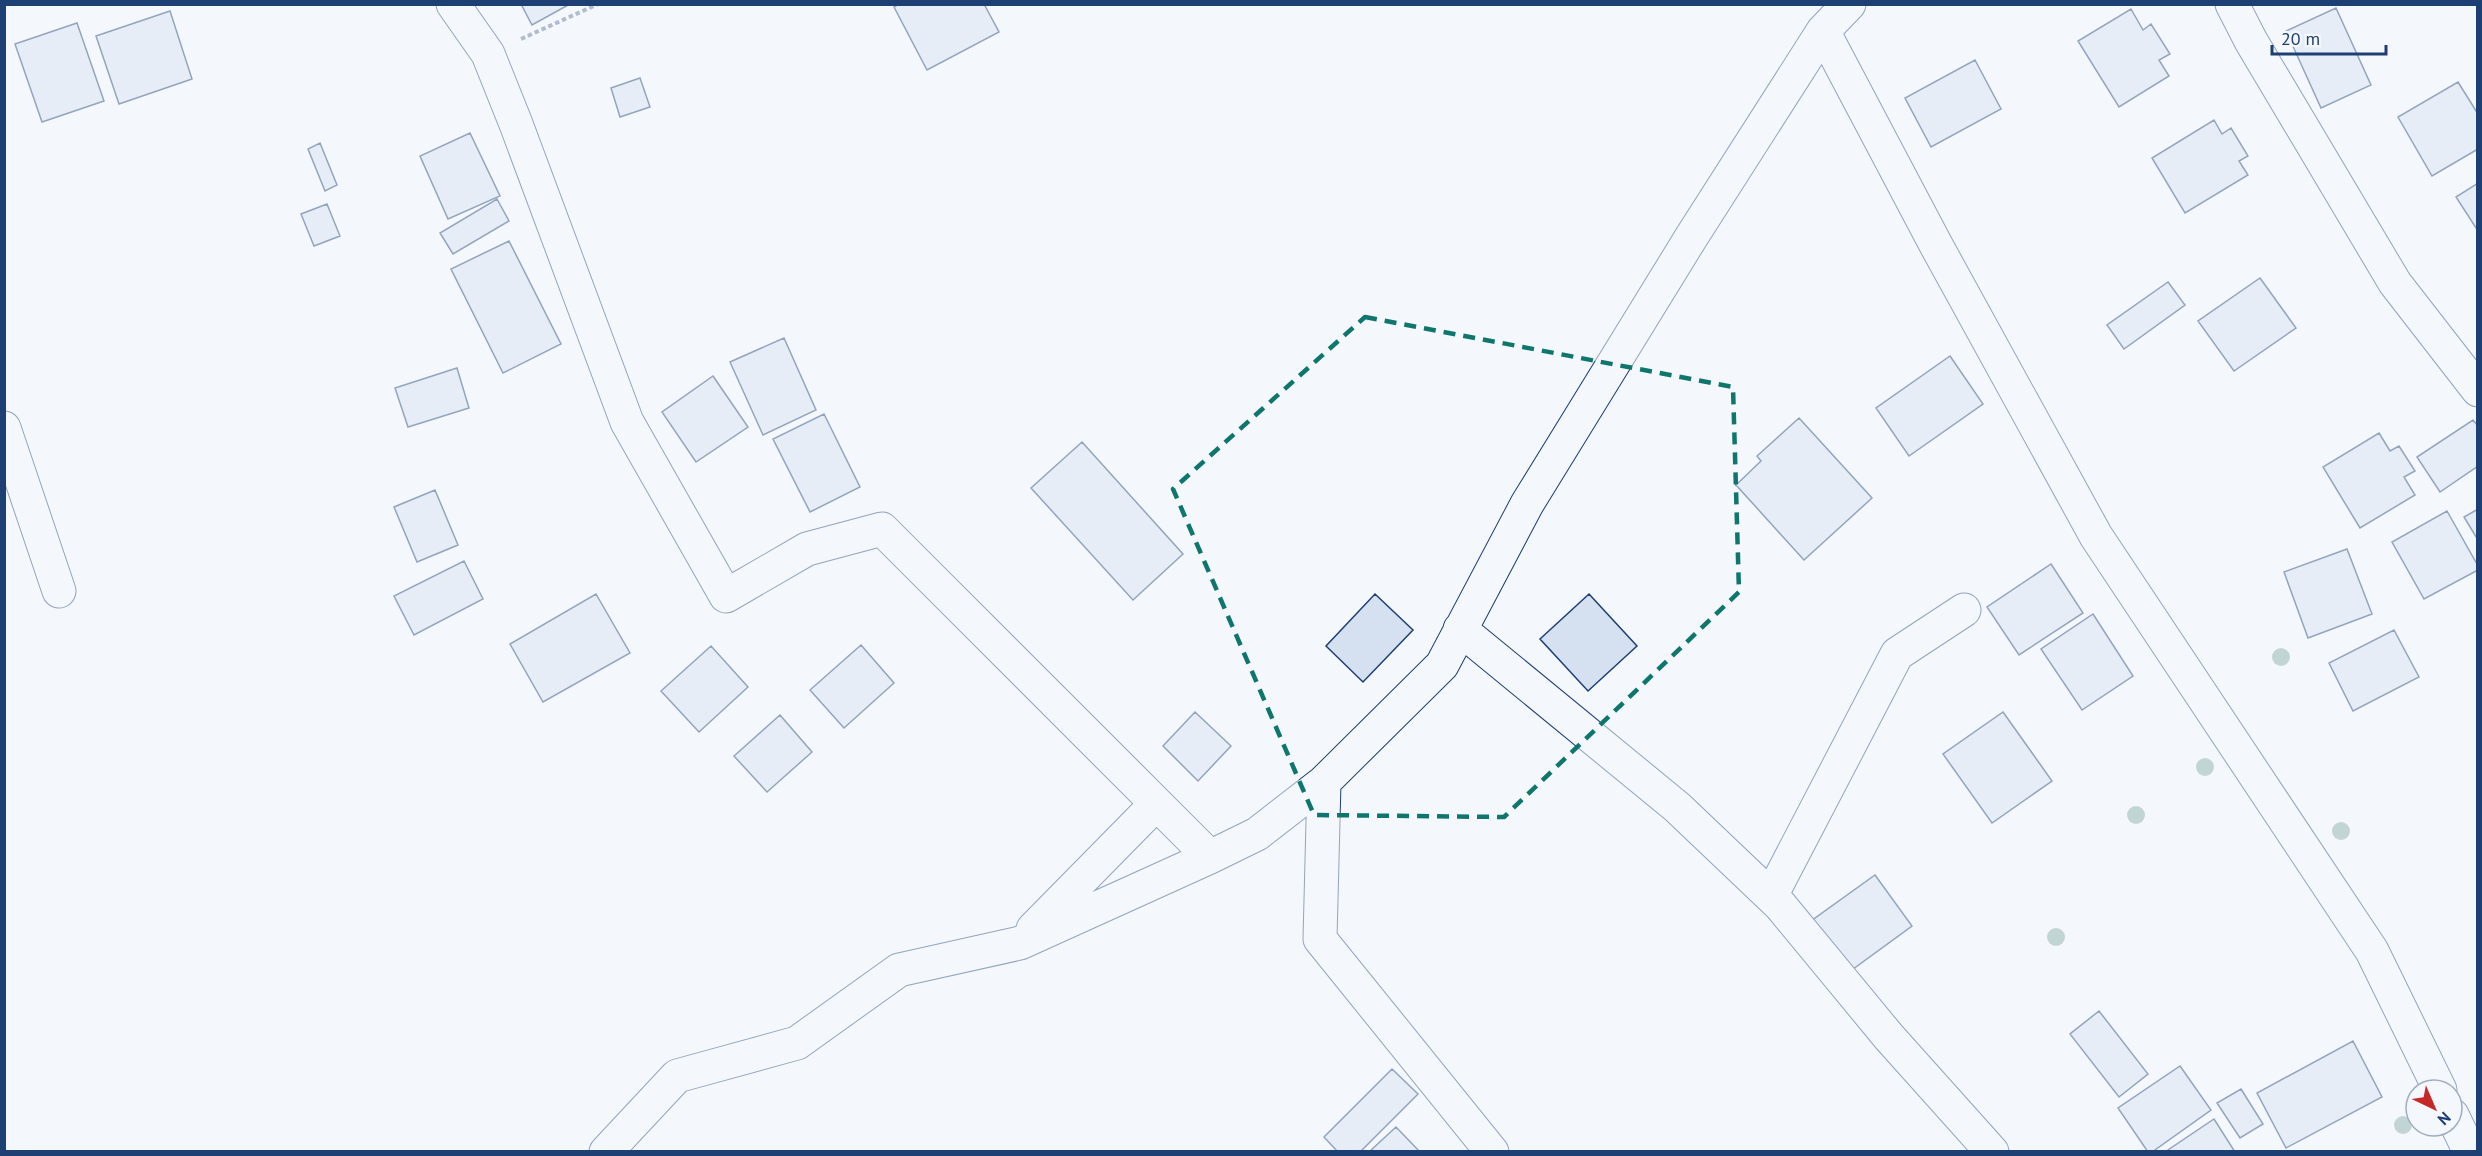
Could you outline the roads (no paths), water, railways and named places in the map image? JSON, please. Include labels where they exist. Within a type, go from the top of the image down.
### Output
[{"type":"street","points":[[453,4],[488,54],[627,422],[726,596],[807,549],[882,530],[1210,857]]},
{"type":"street","points":[[606,1152],[677,1076],[797,1043],[899,970],[1020,943],[1210,857],[1257,834],[1324,782],[1442,665],[1527,504],[1692,236],[1823,31],[1849,4]]},
{"type":"street","points":[[2232,4],[2251,41],[2395,283],[2478,390]]},
{"type":"street","points":[[1823,31],[1936,245],[2097,536],[2372,951],[2434,1078]]},
{"type":"street","points":[[4,428],[59,591]]},
{"type":"street","points":[[1771,896],[1897,654],[1964,610]]},
{"type":"street","points":[[1460,629],[1677,807],[1771,896],[1889,1037],[1992,1152]]},
{"type":"street","points":[[1324,782],[1320,939],[1492,1152]]},
{"type":"street","points":[[1020,943],[1156,804]]},
{"type":"street","points":[[2463,1138],[2470,1152]]}]
